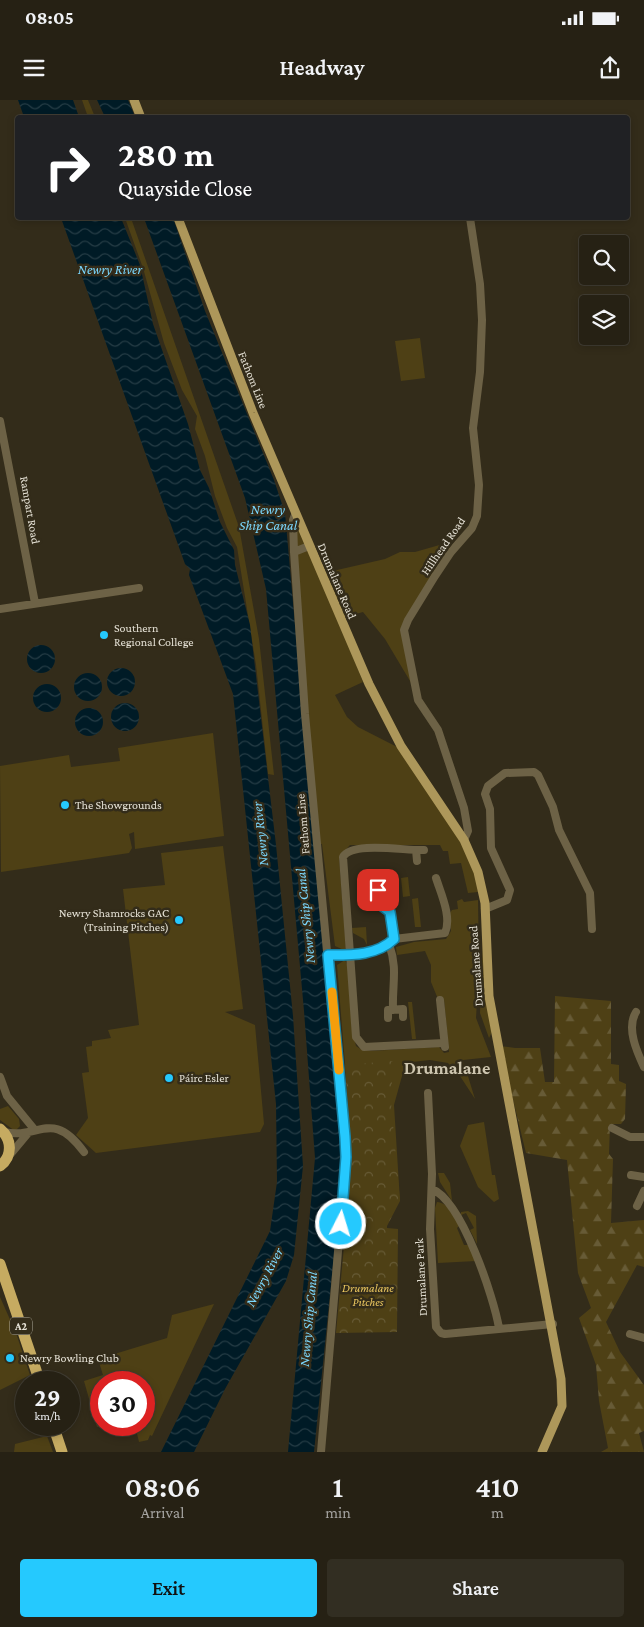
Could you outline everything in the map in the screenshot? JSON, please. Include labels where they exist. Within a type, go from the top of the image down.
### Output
[{"type":"highway","points":[[2,1130],[9,1143],[3,1164]]},
{"type":"highway","name":"A2","points":[[1,1267],[36,1371]]},
{"type":"highway","points":[[57,1436],[62,1452]]},
{"type":"main road","points":[[134,100],[140,115]]},
{"type":"main road","name":"Fathom Line","points":[[179,220],[236,372],[295,515]]},
{"type":"main road","name":"Drumalane Road","points":[[295,515],[383,713],[402,746],[464,840],[478,872],[485,910],[489,996],[559,1359],[562,1406],[542,1452]]},
{"type":"street","name":"Hillhead Road","points":[[464,840],[468,831],[464,808],[438,730],[418,700],[404,630],[408,620],[451,552],[472,528],[478,509],[479,485],[473,428],[480,372],[482,305],[470,220]]},
{"type":"street","name":"Rampart Road","points":[[0,421],[35,603]]},
{"type":"street","name":"Fathom Line","points":[[295,515],[293,520],[294,552],[305,714],[346,1157],[321,1452]]},
{"type":"street","points":[[294,552],[310,546]]},
{"type":"street","points":[[0,609],[139,588]]},
{"type":"street","points":[[485,910],[507,900],[510,890],[491,848],[490,809],[485,794],[488,786],[505,773],[534,772],[538,775],[568,850],[576,862],[590,893],[592,929]]},
{"type":"street","points":[[417,861],[420,850],[373,848],[345,853],[343,857],[343,882],[351,954],[351,988],[356,1037],[364,1048],[445,1046],[440,1000]]},
{"type":"street","points":[[377,877],[380,901],[390,912],[391,942],[396,975],[393,982],[393,1010]]},
{"type":"street","points":[[328,955],[368,953],[391,942],[445,933],[448,927],[447,918],[436,878]]},
{"type":"street","points":[[388,1018],[388,1010],[403,1009],[403,1017]]},
{"type":"street","points":[[636,1012],[632,1023],[633,1034],[644,1067]]},
{"type":"street","points":[[0,1077],[7,1096],[32,1130]]},
{"type":"street","name":"Drumalane Park","points":[[428,1093],[432,1189],[430,1229],[436,1326],[441,1333],[445,1334],[553,1324]]},
{"type":"street","points":[[2,1130],[18,1134],[47,1127],[64,1132],[84,1152]]},
{"type":"street","points":[[612,1128],[630,1137],[644,1137]]},
{"type":"street","points":[[3,1164],[32,1130]]},
{"type":"street","points":[[632,1175],[644,1178]]},
{"type":"street","points":[[432,1189],[442,1195],[450,1206],[471,1244],[491,1293],[499,1328]]},
{"type":"street","points":[[637,1206],[644,1190]]},
{"type":"street","points":[[630,1334],[644,1338]]},
{"type":"green space","points":[[82,100],[88,100],[94,115],[87,115]]},
{"type":"green space","points":[[126,220],[132,220],[239,527],[259,639],[274,775],[268,774],[256,665],[237,547],[227,528],[215,496],[205,456],[195,429],[197,416],[182,390],[164,343],[143,268]]},
{"type":"green space","points":[[420,338],[425,378],[401,381],[395,341]]},
{"type":"green space","points":[[293,519],[335,611],[363,682],[335,695],[347,717],[358,727],[403,750],[461,843],[477,880],[478,892],[468,893],[461,863],[450,864],[448,851],[443,851],[440,845],[350,845],[339,857],[346,948],[344,950],[335,946],[322,844],[317,844]]},
{"type":"green space","points":[[443,544],[452,546],[406,623],[413,686],[385,639],[363,612],[345,617],[324,573],[385,559],[400,552],[415,552]]},
{"type":"green space","points":[[213,733],[224,836],[135,849],[134,832],[129,834],[132,848],[129,853],[1,872],[0,766],[69,755],[71,767],[120,761],[118,748]]},
{"type":"green space","points":[[223,846],[243,1009],[225,1012],[255,1025],[264,1124],[260,1132],[96,1153],[76,1135],[88,1118],[82,1073],[89,1072],[86,1047],[92,1046],[92,1041],[111,1038],[108,1030],[139,1025],[123,889],[165,885],[161,853]]},
{"type":"green space","points":[[408,877],[410,896],[403,897],[401,878]]},
{"type":"green space","points":[[418,898],[421,927],[415,927],[412,899]]},
{"type":"green space","points":[[462,899],[464,902],[478,900],[479,965],[476,1018],[491,1057],[463,1060],[475,1099],[458,1073],[448,1063],[430,1060],[412,1062],[402,1076],[394,1105],[400,1201],[350,1203],[348,1200],[351,1138],[337,965],[345,960],[348,966],[352,1029],[356,1046],[362,1050],[371,1051],[439,1047],[444,1053],[449,1052],[444,999],[438,999],[431,982],[431,965],[425,951],[397,955],[396,947],[414,942],[446,939],[451,931],[449,914],[452,910],[458,909],[457,901]]},
{"type":"green space","points":[[366,927],[367,945],[364,939],[353,933],[352,928]]},
{"type":"green space","points":[[483,937],[492,1032],[489,1038],[480,1013]]},
{"type":"green space","points":[[555,996],[611,1001],[611,1064],[619,1065],[619,1081],[626,1084],[625,1119],[621,1124],[610,1124],[609,1154],[613,1159],[611,1223],[644,1220],[644,1267],[637,1265],[606,1322],[620,1352],[644,1385],[644,1431],[639,1433],[644,1452],[601,1452],[608,1448],[599,1401],[596,1365],[579,1318],[591,1308],[578,1273],[567,1160],[526,1153],[500,1046],[540,1048],[545,1082],[554,1082]]},
{"type":"green space","points":[[408,1002],[412,1002],[416,1039],[412,1039]]},
{"type":"green space","name":"Drumalane Pitches","points":[[393,1061],[391,1102],[400,1201],[387,1228],[398,1229],[397,1332],[336,1333],[346,1225],[350,1212],[348,1195],[351,1150],[345,1065]]},
{"type":"green space","points":[[8,1106],[19,1119],[20,1126],[15,1131],[0,1120],[0,1109]]},
{"type":"green space","points":[[484,1122],[492,1175],[495,1175],[499,1199],[494,1202],[478,1187],[460,1146],[468,1125]]},
{"type":"green space","points":[[438,1173],[444,1173],[450,1183],[452,1201],[440,1182]]},
{"type":"green space","points":[[437,1202],[445,1205],[451,1211],[459,1226],[457,1228],[464,1245],[468,1245],[476,1261],[438,1263],[435,1208]]},
{"type":"green space","points":[[468,1211],[476,1216],[477,1244],[470,1230],[474,1228],[466,1213],[461,1215],[461,1212]]},
{"type":"green space","points":[[0,1297],[16,1333],[29,1371],[15,1371],[15,1382],[0,1390]]},
{"type":"green space","points":[[214,1304],[155,1430],[155,1371],[102,1371],[98,1359],[167,1338],[172,1315]]},
{"type":"green space","points":[[90,1379],[90,1402],[84,1381]]},
{"type":"green space","points":[[47,1436],[53,1452],[14,1452],[15,1444]]},
{"type":"green space","points":[[138,1436],[150,1436],[148,1440],[139,1442]]},
{"type":"water","points":[[18,100],[73,100],[78,115],[23,115]]},
{"type":"water","points":[[97,100],[128,100],[134,115],[104,115]]},
{"type":"water","name":"Newry River","points":[[62,220],[122,220],[140,265],[153,324],[188,424],[200,470],[209,488],[220,522],[234,550],[235,565],[250,625],[276,845],[293,1016],[303,1166],[294,1255],[286,1281],[225,1389],[194,1452],[161,1452],[270,1231],[277,1182],[276,1104],[233,694],[189,575],[190,569],[185,564]]},
{"type":"water","name":"Newry Ship Canal","points":[[145,220],[174,220],[205,311],[274,480],[285,513],[341,1142],[336,1235],[314,1452],[288,1452],[315,1158],[304,1011],[266,589],[245,498]]},
{"type":"water","points":[[41,645],[51,649],[55,659],[51,669],[41,673],[31,669],[27,659],[31,649]]},
{"type":"water","points":[[121,668],[131,672],[135,682],[131,692],[121,696],[111,692],[107,682],[111,672]]},
{"type":"water","points":[[88,673],[98,677],[102,687],[98,697],[88,701],[78,697],[74,687],[78,677]]},
{"type":"water","points":[[47,684],[57,688],[61,698],[57,708],[47,712],[37,708],[33,698],[37,688]]},
{"type":"water","points":[[125,703],[135,707],[139,717],[135,727],[125,731],[115,727],[111,717],[115,707]]},
{"type":"water","points":[[89,708],[99,712],[103,722],[99,732],[89,736],[79,732],[75,722],[79,712]]},
{"type":"slow traffic","points":[[332,992],[339,1070]]},
{"type":"place","name":"Southern Regional College","points":[[104,635]]},
{"type":"place","name":"The Showgrounds","points":[[65,805]]},
{"type":"place","name":"Newry Shamrocks GAC (Training Pitches)","points":[[179,920]]},
{"type":"place","name":"Páirc Esler","points":[[169,1078]]},
{"type":"place","name":"Newry Bowling Club","points":[[10,1358]]},
{"type":"district","name":"Drumalane","points":[[447,1068]]},
{"type":"route","points":[[341,1224],[346,1157],[328,955],[368,953],[380,949],[394,939],[390,912],[382,906],[378,890]]}]
